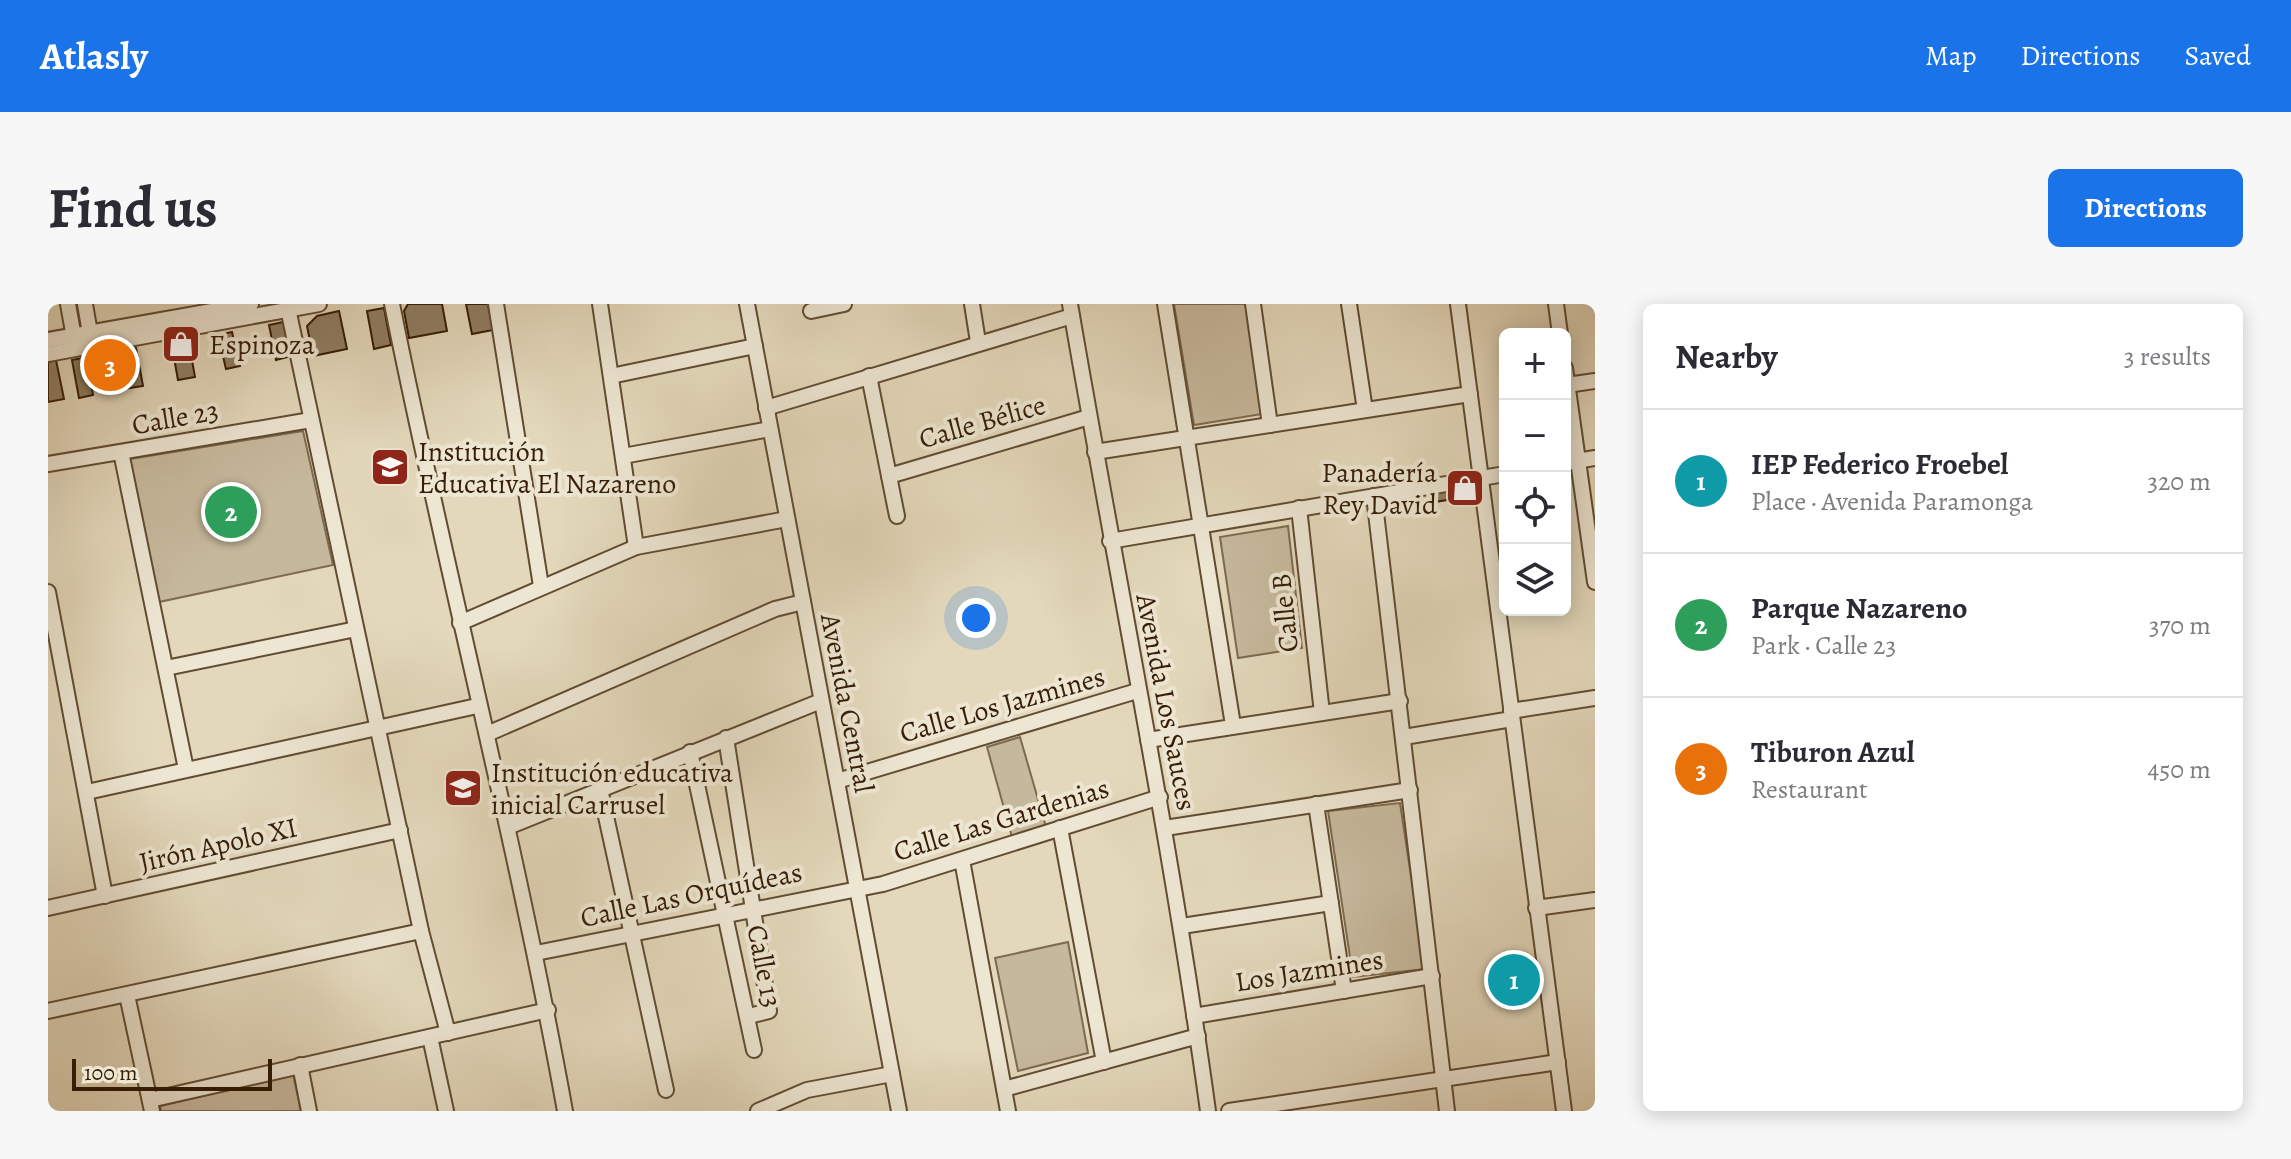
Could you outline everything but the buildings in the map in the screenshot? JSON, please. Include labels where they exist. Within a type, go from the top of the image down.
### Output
[{"type":"street","points":[[68,304],[75,342]]},
{"type":"street","points":[[85,304],[91,340]]},
{"type":"street","points":[[91,340],[251,304]]},
{"type":"street","points":[[48,340],[91,340],[288,306],[319,304]]},
{"type":"street","points":[[392,304],[477,706],[487,734],[536,953],[564,1111]]},
{"type":"street","points":[[496,304],[541,586]]},
{"type":"street","points":[[600,304],[636,547]]},
{"type":"street","name":"Avenida Central","points":[[747,304],[899,1111]]},
{"type":"street","points":[[811,311],[844,304]]},
{"type":"street","points":[[972,304],[978,342]]},
{"type":"street","points":[[1165,304],[1233,725]]},
{"type":"street","points":[[1253,304],[1270,425]]},
{"type":"street","points":[[1349,304],[1365,410]]},
{"type":"street","points":[[1458,304],[1564,1111]]},
{"type":"street","points":[[1556,304],[1559,328]]},
{"type":"street","points":[[288,306],[421,931],[448,1033]]},
{"type":"street","points":[[766,408],[1071,310]]},
{"type":"street","name":"Avenida Los Sauces","points":[[1071,310],[1137,691],[1160,797],[1208,1111]]},
{"type":"street","points":[[48,354],[75,342]]},
{"type":"street","points":[[611,376],[755,346]]},
{"type":"street","points":[[869,376],[897,516]]},
{"type":"street","points":[[1571,384],[1595,381]]},
{"type":"street","points":[[1095,452],[1470,394]]},
{"type":"street","points":[[1568,400],[1572,462],[1595,582]]},
{"type":"street","name":"Calle Bélice","points":[[889,476],[1089,417]]},
{"type":"street","name":"Calle 23","points":[[48,464],[311,420]]},
{"type":"street","points":[[623,456],[770,429]]},
{"type":"street","points":[[121,452],[186,769]]},
{"type":"street","points":[[1572,462],[1595,458]]},
{"type":"street","points":[[1110,541],[1499,475]]},
{"type":"street","points":[[1374,496],[1447,1111]]},
{"type":"street","name":"Calle B","points":[[1299,508],[1322,713]]},
{"type":"street","points":[[460,623],[636,547],[787,519]]},
{"type":"street","points":[[48,592],[105,896]]},
{"type":"street","points":[[487,734],[775,609],[803,602]]},
{"type":"street","points":[[166,668],[356,629]]},
{"type":"street","name":"Calle Los Jazmines","points":[[837,781],[1137,691]]},
{"type":"street","points":[[1404,737],[1595,698]]},
{"type":"street","points":[[508,827],[821,701]]},
{"type":"street","points":[[1148,740],[1400,701]]},
{"type":"street","points":[[87,792],[477,706]]},
{"type":"street","name":"Calle 13","points":[[726,738],[769,1011],[749,1016]]},
{"type":"street","name":"Calle 13","points":[[690,752],[728,915],[754,1050]]},
{"type":"street","points":[[600,789],[666,1090]]},
{"type":"street","points":[[1165,828],[1410,790]]},
{"type":"street","name":"Calle Las Gardenias","points":[[857,888],[962,860],[1160,797]]},
{"type":"street","points":[[1316,804],[1344,991]]},
{"type":"street","points":[[1060,828],[1104,1062]]},
{"type":"street","name":"Jirón Apolo XI","points":[[48,908],[400,830]]},
{"type":"street","points":[[962,860],[1008,1111]]},
{"type":"street","name":"Calle Las Orquídeas","points":[[536,953],[857,888]]},
{"type":"street","points":[[1536,908],[1595,900]]},
{"type":"street","points":[[1182,926],[1331,903]]},
{"type":"street","points":[[48,1011],[421,931]]},
{"type":"street","name":"Los Jazmines","points":[[1194,1016],[1432,976]]},
{"type":"street","points":[[127,995],[151,1106],[300,1065],[548,1010]]},
{"type":"street","points":[[1004,1089],[1198,1036]]},
{"type":"street","points":[[430,1037],[446,1111]]},
{"type":"street","points":[[1229,1111],[1558,1062]]},
{"type":"street","points":[[300,1065],[309,1111]]},
{"type":"street","points":[[758,1111],[786,1105],[807,1090],[892,1074]]},
{"type":"shaded area","points":[[1174,304],[1246,304],[1262,414],[1194,425]]},
{"type":"shaded area","points":[[303,431],[333,565],[159,602],[130,459]]},
{"type":"shaded area","points":[[1288,526],[1302,648],[1238,658],[1220,537]]},
{"type":"shaded area","points":[[1020,737],[1046,827],[1012,837],[987,747]]},
{"type":"shaded area","points":[[1400,803],[1425,969],[1353,977],[1328,811]]},
{"type":"shaded area","points":[[1068,942],[1088,1053],[1018,1071],[995,958]]},
{"type":"shaded area","points":[[293,1074],[301,1111],[161,1111],[160,1106]]},
{"type":"place","name":"Espinoza","points":[[181,344]]},
{"type":"place","name":"Tiburon Azul","points":[[110,365]]},
{"type":"place","name":"Institución Educativa El Nazareno","points":[[390,467]]},
{"type":"place","name":"Panadería Rey David","points":[[1465,488]]},
{"type":"place","name":"Parque Nazareno","points":[[231,512]]},
{"type":"place","name":"Institución educativa inicial Carrusel","points":[[463,788]]},
{"type":"place","name":"IEP Federico Froebel","points":[[1514,980]]}]
